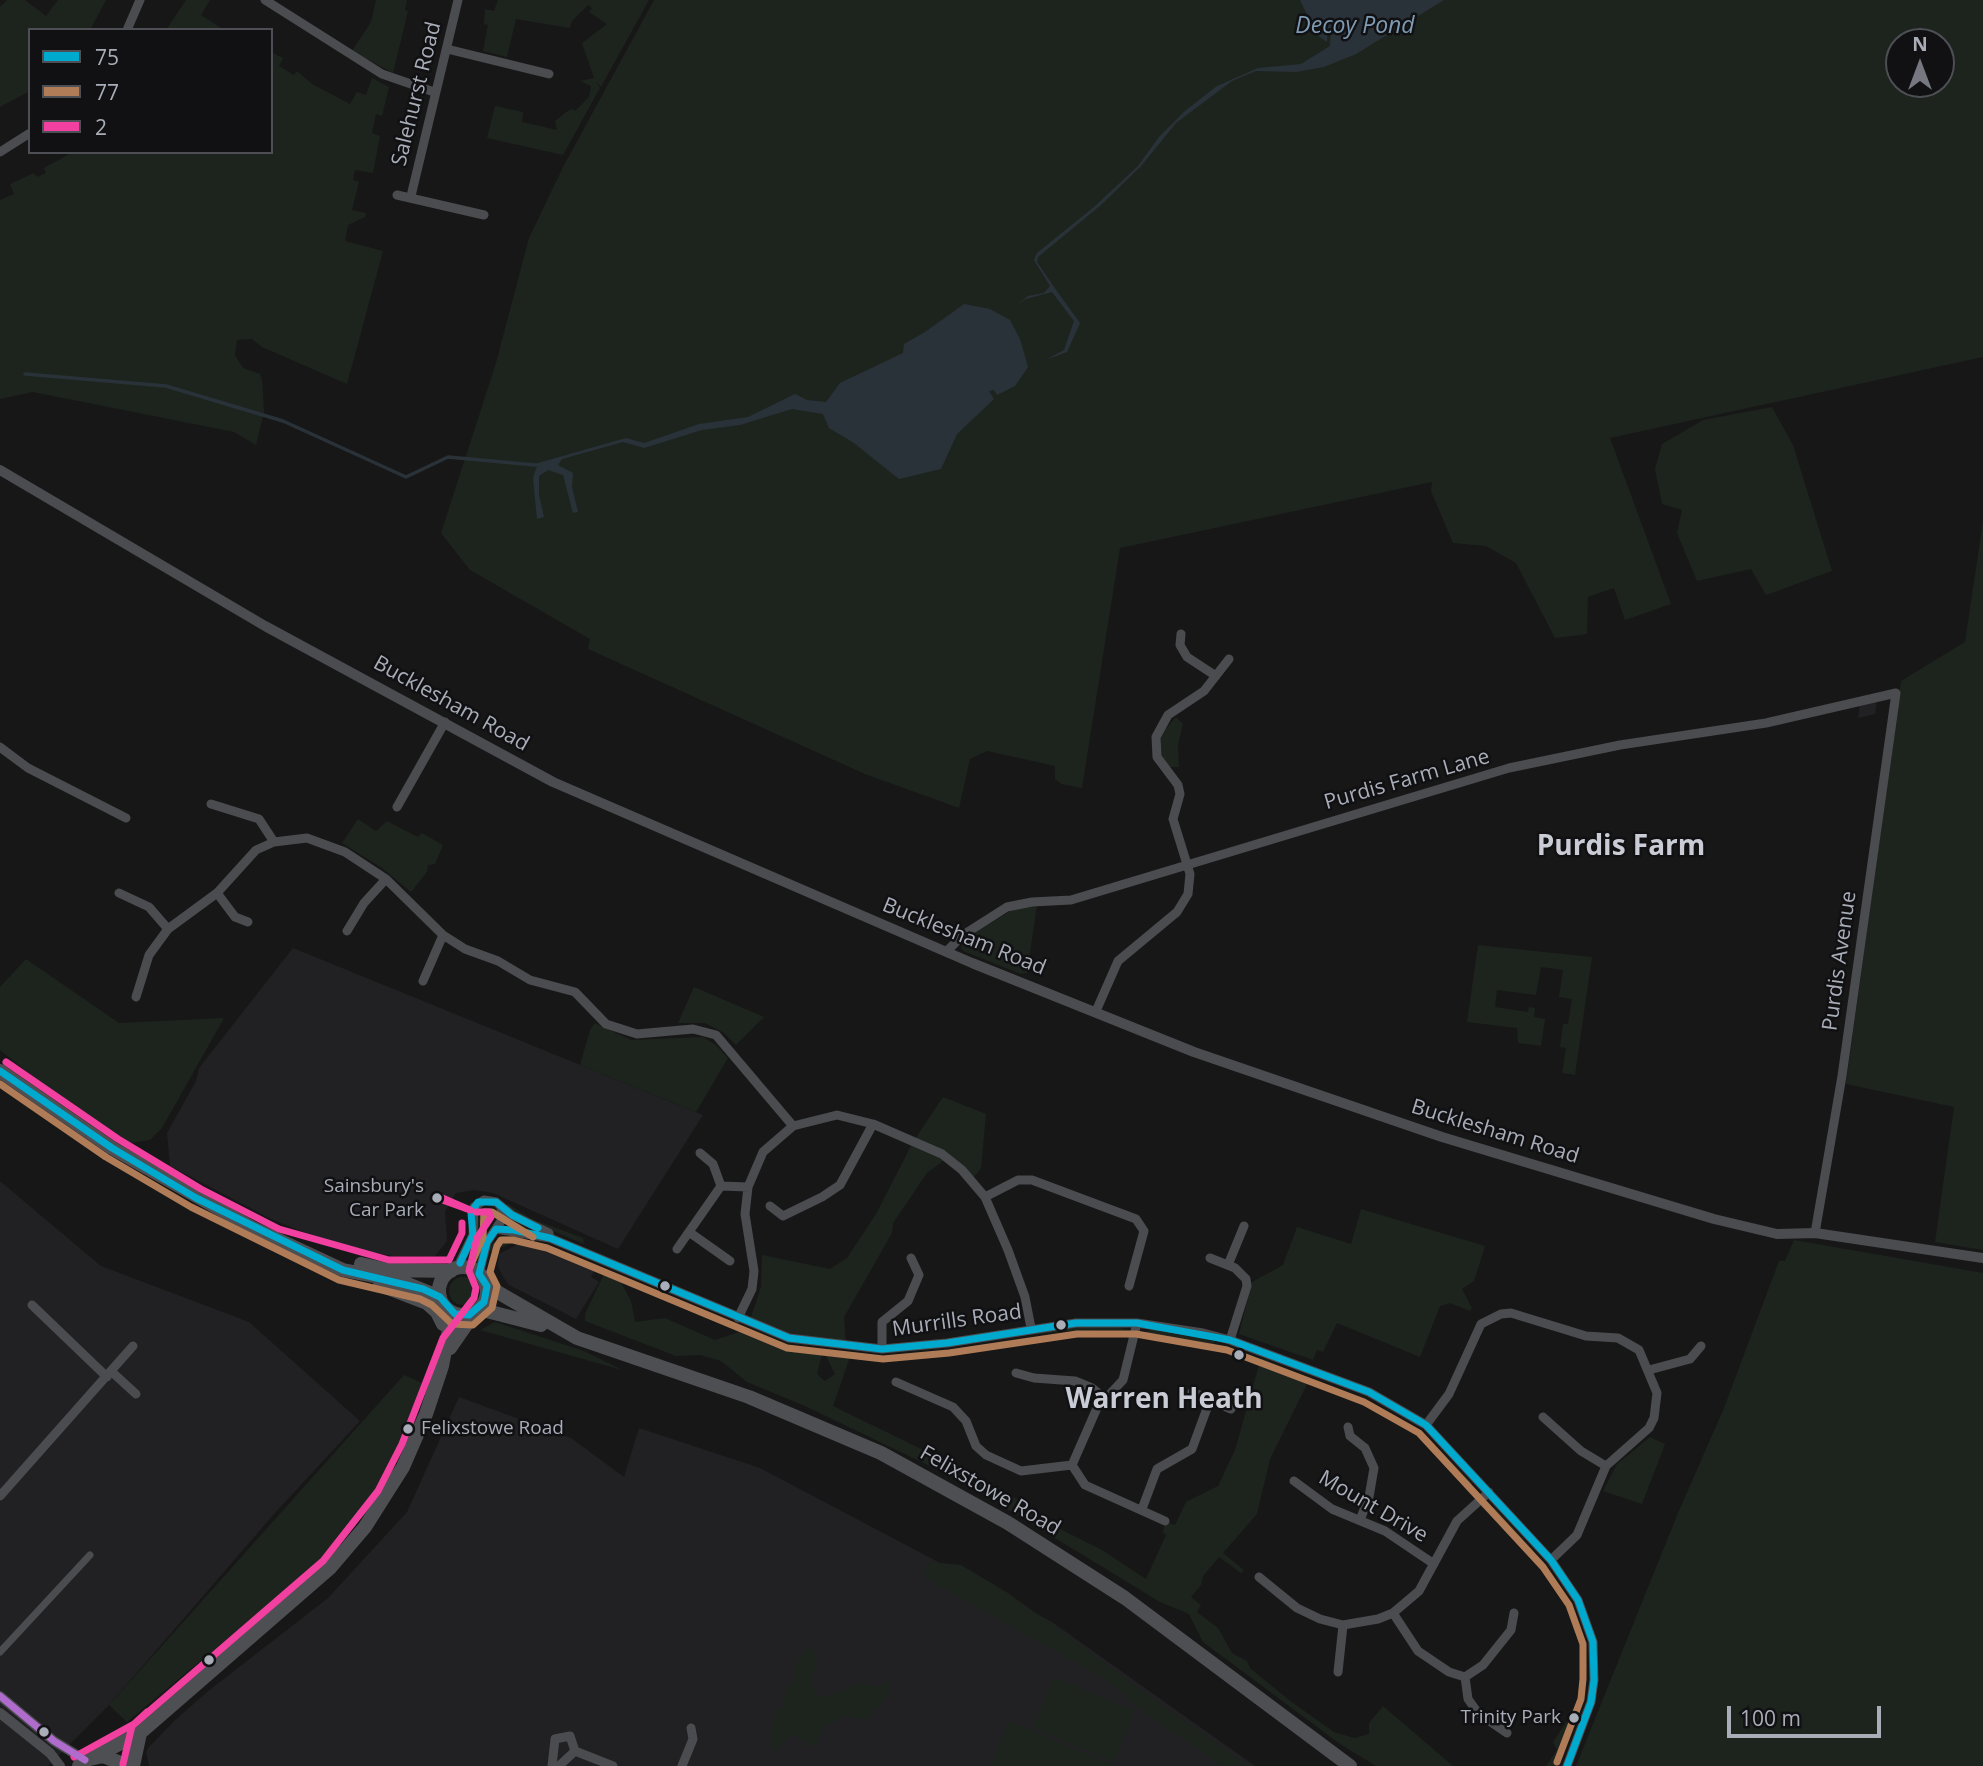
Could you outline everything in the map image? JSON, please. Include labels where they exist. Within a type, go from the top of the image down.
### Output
[{"type":"main road","points":[[0,1071],[123,1155],[197,1198],[275,1239],[343,1270],[427,1303],[442,1319],[446,1346]]},
{"type":"main road","points":[[87,1761],[139,1733],[330,1568],[354,1542],[403,1467],[457,1334],[484,1302],[483,1280],[473,1269],[376,1268],[275,1239]]},
{"type":"main road","points":[[442,1366],[450,1325],[448,1310],[440,1297],[441,1282],[454,1269]]},
{"type":"main road","points":[[343,1270],[400,1281],[440,1297]]},
{"type":"main road","name":"Felixstowe Road","points":[[483,1280],[566,1332]]},
{"type":"main road","points":[[448,1310],[462,1315],[477,1311]]},
{"type":"main road","name":"Felixstowe Road","points":[[477,1311],[503,1313],[566,1332],[803,1418],[881,1453],[1008,1523],[1125,1598],[1350,1766]]},
{"type":"main road","points":[[87,1761],[116,1758],[130,1766],[139,1733]]},
{"type":"street","points":[[128,28],[140,0]]},
{"type":"street","points":[[265,0],[382,74],[435,92]]},
{"type":"street","name":"Salehurst Road","points":[[411,196],[458,0]]},
{"type":"street","points":[[447,49],[549,74]]},
{"type":"street","points":[[0,152],[28,134]]},
{"type":"street","name":"Salehurst Road","points":[[397,195],[411,196],[484,215]]},
{"type":"street","name":"Bucklesham Road","points":[[0,470],[253,619],[576,793],[947,951],[1194,1052],[1442,1137],[1714,1219],[1777,1234],[1815,1233],[1983,1258]]},
{"type":"street","points":[[1181,634],[1180,645],[1187,657],[1216,676]]},
{"type":"street","points":[[1096,1011],[1118,961],[1166,923],[1185,902],[1190,886],[1188,863],[1173,819],[1180,794],[1178,785],[1157,757],[1156,737],[1168,715],[1193,700],[1229,659]]},
{"type":"street","name":"Purdis Farm Lane","points":[[947,951],[963,935],[1007,907],[1032,902],[1070,900],[1509,768],[1620,745],[1766,723],[1896,693]]},
{"type":"street","name":"Purdis Avenue","points":[[1815,1233],[1842,1076],[1896,693]]},
{"type":"street","points":[[397,807],[445,722]]},
{"type":"street","points":[[0,747],[27,768],[126,818]]},
{"type":"street","points":[[211,804],[259,820],[274,842]]},
{"type":"street","points":[[136,997],[149,955],[167,929],[217,893],[256,850],[274,842],[307,838],[330,845],[386,879],[443,934],[530,980],[575,992],[606,1024],[637,1034],[694,1029],[716,1035],[793,1126]]},
{"type":"street","points":[[347,931],[364,902],[386,879]]},
{"type":"street","points":[[119,893],[149,907],[167,929]]},
{"type":"street","points":[[217,893],[235,917],[248,922]]},
{"type":"street","points":[[423,981],[443,934]]},
{"type":"street","points":[[738,1318],[747,1303],[753,1280],[745,1214],[748,1187],[763,1152],[793,1126],[837,1115],[873,1124],[942,1154],[962,1170],[985,1197],[1026,1297],[1031,1328]]},
{"type":"street","points":[[770,1206],[783,1216],[840,1185],[873,1124]]},
{"type":"street","points":[[700,1153],[713,1164],[721,1186]]},
{"type":"street","points":[[985,1197],[1018,1180],[1032,1180],[1136,1219],[1144,1231],[1143,1245],[1129,1286]]},
{"type":"street","points":[[721,1186],[748,1187]]},
{"type":"street","points":[[677,1249],[721,1186]]},
{"type":"street","points":[[454,1269],[473,1235],[474,1207],[484,1200],[496,1202],[501,1208],[503,1219],[487,1242],[483,1280]]},
{"type":"street","name":"Murrills Road","points":[[501,1208],[549,1233],[550,1238]]},
{"type":"street","points":[[1228,1265],[1244,1226]]},
{"type":"street","name":"Murrills Road","points":[[496,1229],[550,1238],[789,1338],[882,1349],[947,1343],[1076,1323],[1137,1323],[1194,1331],[1230,1340],[1369,1392],[1426,1425],[1566,1578],[1587,1620],[1595,1661],[1591,1702],[1567,1766]]},
{"type":"street","points":[[689,1232],[730,1261]]},
{"type":"street","points":[[882,1349],[882,1322],[908,1301],[919,1275],[911,1258]]},
{"type":"street","points":[[1210,1258],[1242,1272],[1247,1286],[1230,1340]]},
{"type":"street","points":[[32,1305],[109,1375],[136,1394]]},
{"type":"street","points":[[1426,1425],[1449,1394],[1481,1324],[1501,1314],[1511,1313],[1586,1336],[1629,1342],[1639,1350],[1657,1393],[1654,1418],[1648,1428],[1606,1466],[1577,1535],[1551,1560]]},
{"type":"street","points":[[1072,1465],[1097,1408],[1123,1380],[1137,1323]]},
{"type":"street","points":[[0,1496],[133,1346]]},
{"type":"street","points":[[1649,1370],[1690,1359],[1701,1346]]},
{"type":"street","points":[[1016,1373],[1034,1378],[1075,1381],[1092,1388],[1106,1399]]},
{"type":"street","points":[[896,1382],[953,1407],[966,1421],[976,1446],[986,1455],[1021,1471],[1072,1465]]},
{"type":"street","points":[[1192,1391],[1231,1409]]},
{"type":"street","points":[[1143,1509],[1157,1469],[1192,1449],[1210,1400]]},
{"type":"street","points":[[1543,1417],[1581,1451],[1606,1466]]},
{"type":"street","points":[[1348,1427],[1350,1436],[1365,1448],[1374,1468],[1369,1497],[1360,1520]]},
{"type":"street","points":[[1072,1465],[1085,1485],[1165,1521]]},
{"type":"street","name":"Mount Drive","points":[[1294,1481],[1332,1509],[1385,1531],[1434,1563]]},
{"type":"street","points":[[1258,1577],[1297,1608],[1320,1619],[1343,1625],[1378,1619],[1393,1613],[1419,1591],[1457,1521],[1489,1492]]},
{"type":"street","points":[[0,1652],[90,1555]]},
{"type":"street","points":[[1393,1613],[1418,1651],[1449,1672],[1465,1676],[1483,1665],[1504,1639],[1511,1630],[1514,1613]]},
{"type":"street","points":[[1338,1672],[1343,1625]]},
{"type":"street","points":[[1465,1676],[1468,1699],[1478,1713],[1507,1733]]},
{"type":"street","points":[[0,1696],[54,1741],[87,1761]]},
{"type":"street","points":[[0,1713],[50,1753],[60,1766]]},
{"type":"street","points":[[682,1766],[693,1739],[691,1728]]},
{"type":"street","points":[[552,1766],[555,1739],[570,1736],[575,1751]]},
{"type":"street","points":[[559,1766],[575,1751]]},
{"type":"street","points":[[575,1751],[613,1766]]},
{"type":"shaded area","points":[[7,0],[25,0],[46,16],[58,0],[106,0],[91,28],[28,28],[28,92],[0,107],[0,7]]},
{"type":"shaded area","points":[[186,0],[210,0],[201,15],[221,28],[167,28]]},
{"type":"shaded area","points":[[376,0],[407,0],[405,10],[408,11],[393,73],[352,51],[371,22]]},
{"type":"shaded area","points":[[498,0],[649,0],[601,87],[595,81],[600,88],[563,155],[487,138],[495,106],[523,112],[522,122],[557,130],[555,121],[572,109],[575,111],[589,97],[591,86],[580,81],[594,78],[582,43],[607,24],[589,12],[592,8],[588,5],[572,21],[570,28],[516,19],[507,57],[483,51],[488,25],[484,24],[485,9],[494,11]]},
{"type":"shaded area","points":[[654,0],[1983,0],[1983,357],[1610,438],[1671,604],[1625,620],[1614,588],[1588,597],[1587,634],[1555,638],[1516,563],[1486,546],[1453,543],[1431,491],[1432,482],[1120,548],[1082,788],[1061,784],[1055,779],[1055,766],[987,751],[970,759],[959,808],[865,774],[588,649],[590,639],[470,570],[441,533],[496,363],[529,238],[563,167]]},
{"type":"shaded area","points":[[273,53],[283,58],[279,66],[294,75],[297,71],[312,84],[350,104],[357,92],[366,95],[372,78],[389,87],[382,116],[376,114],[372,133],[380,136],[373,173],[355,170],[353,180],[359,182],[352,210],[366,213],[365,217],[348,225],[345,241],[383,251],[347,384],[262,347],[252,339],[237,340],[235,355],[243,368],[260,374],[262,380],[264,412],[256,445],[234,432],[33,392],[0,399],[0,200],[14,194],[10,184],[34,173],[37,177],[46,173],[44,168],[69,154],[273,154]]},
{"type":"shaded area","points":[[1772,407],[1793,445],[1832,571],[1766,595],[1751,569],[1697,581],[1677,533],[1682,510],[1662,504],[1655,469],[1662,444],[1703,420]]},
{"type":"shaded area","points":[[1983,521],[1983,1250],[1935,1242],[1954,1107],[1846,1084],[1901,681],[1965,642]]},
{"type":"shaded area","points":[[1877,700],[1875,714],[1858,718],[1860,704]]},
{"type":"shaded area","points":[[1176,717],[1183,724],[1178,745],[1179,767],[1168,767],[1161,759],[1159,746],[1162,733]]},
{"type":"shaded area","points":[[358,819],[376,831],[387,821],[418,837],[422,833],[443,845],[435,864],[428,865],[427,872],[411,892],[382,868],[342,843]]},
{"type":"shaded area","points":[[1037,905],[1027,973],[1021,974],[963,951],[961,947],[966,937],[1013,910]]},
{"type":"shaded area","points":[[1478,945],[1592,957],[1575,1075],[1562,1073],[1566,1048],[1560,1047],[1563,1024],[1568,1024],[1572,999],[1559,997],[1563,970],[1541,967],[1536,995],[1497,990],[1495,1007],[1528,1012],[1529,1007],[1535,1008],[1534,1017],[1545,1019],[1541,1046],[1518,1043],[1517,1028],[1467,1022]]},
{"type":"shaded area","points":[[293,948],[703,1115],[618,1249],[493,1193],[474,1190],[456,1193],[445,1211],[447,1241],[435,1256],[394,1256],[343,1248],[271,1219],[170,1166],[167,1133],[196,1081],[199,1068]]},
{"type":"shaded area","points":[[26,959],[119,1023],[224,1018],[162,1128],[150,1140],[130,1143],[40,1082],[0,1050],[0,987]]},
{"type":"shaded area","points":[[694,987],[764,1017],[736,1045],[724,1033],[705,1023],[678,1023]]},
{"type":"shaded area","points":[[595,1023],[631,1040],[703,1037],[716,1045],[728,1058],[696,1112],[580,1065],[590,1030]]},
{"type":"shaded area","points":[[943,1097],[986,1114],[981,1168],[971,1181],[947,1158],[927,1173],[893,1223],[892,1233],[844,1317],[846,1346],[789,1338],[749,1323],[761,1287],[762,1255],[830,1269],[847,1258],[876,1214],[913,1142]]},
{"type":"shaded area","points":[[0,1181],[101,1266],[249,1322],[360,1421],[274,1514],[109,1705],[48,1766],[0,1766]]},
{"type":"shaded area","points":[[508,1204],[532,1219],[583,1238],[584,1244],[528,1221],[506,1206]]},
{"type":"shaded area","points":[[1361,1209],[1485,1246],[1474,1281],[1462,1289],[1472,1308],[1470,1311],[1450,1303],[1440,1306],[1420,1357],[1337,1323],[1323,1352],[1317,1350],[1313,1360],[1239,1334],[1252,1282],[1283,1265],[1297,1227],[1351,1244]]},
{"type":"shaded area","points":[[482,1212],[490,1213],[493,1221],[478,1246],[474,1244],[478,1219]]},
{"type":"shaded area","points":[[519,1235],[531,1238],[519,1239],[495,1251],[489,1251],[492,1244],[502,1236]]},
{"type":"shaded area","name":"Trinity Park","points":[[1794,1240],[1983,1273],[1983,1766],[1576,1766],[1678,1513],[1724,1408],[1779,1261],[1785,1261]]},
{"type":"shaded area","points":[[530,1242],[595,1269],[591,1277],[599,1282],[576,1319],[509,1285],[503,1277],[498,1266],[499,1254],[520,1243]]},
{"type":"shaded area","points":[[604,1274],[620,1280],[631,1301],[635,1322],[665,1318],[715,1340],[742,1331],[822,1354],[817,1374],[825,1381],[835,1374],[826,1356],[850,1357],[833,1406],[997,1486],[1062,1530],[1102,1550],[1146,1579],[1166,1535],[1163,1533],[1165,1521],[1175,1525],[1186,1502],[1218,1486],[1235,1450],[1261,1358],[1310,1378],[1270,1459],[1257,1514],[1223,1553],[1244,1570],[1241,1573],[1219,1557],[1203,1576],[1201,1585],[1191,1597],[1201,1605],[1197,1612],[1218,1628],[1232,1653],[1247,1661],[1250,1668],[1289,1700],[1334,1732],[1354,1738],[1369,1734],[1369,1723],[1383,1706],[1453,1766],[1376,1766],[1340,1744],[1203,1642],[1189,1614],[1160,1602],[963,1482],[805,1406],[747,1382],[721,1361],[700,1355],[676,1356],[585,1321],[585,1314]]},
{"type":"shaded area","points":[[463,1277],[473,1281],[477,1291],[473,1301],[463,1305],[453,1301],[449,1291],[453,1281]]},
{"type":"shaded area","points":[[495,1322],[584,1351],[622,1370],[480,1330]]},
{"type":"shaded area","points":[[1071,1327],[1118,1327],[1126,1330],[1068,1331],[1018,1336]]},
{"type":"shaded area","points":[[1152,1329],[1215,1341],[1214,1344],[1144,1333]]},
{"type":"shaded area","points":[[404,1375],[422,1383],[404,1438],[374,1494],[346,1533],[303,1576],[127,1722],[109,1705]]},
{"type":"shaded area","points":[[459,1397],[571,1438],[624,1477],[639,1428],[760,1468],[1052,1622],[1255,1766],[149,1766],[146,1752],[175,1720],[328,1598],[407,1512]]},
{"type":"shaded area","points":[[1423,1432],[1472,1483],[1471,1495]]},
{"type":"shaded area","points":[[1650,1437],[1665,1444],[1642,1504],[1603,1491],[1617,1464]]},
{"type":"shaded area","points":[[1489,1505],[1496,1509],[1535,1552],[1480,1506]]},
{"type":"shaded area","points":[[930,1562],[961,1565],[1008,1593],[1247,1766],[1222,1766],[1155,1720],[1102,1677],[923,1577]]},
{"type":"shaded area","points":[[808,1646],[816,1654],[817,1665],[812,1679],[814,1690],[820,1696],[830,1696],[859,1683],[879,1687],[888,1680],[890,1693],[867,1720],[845,1716],[823,1728],[817,1744],[807,1746],[798,1736],[792,1735],[776,1751],[772,1749],[769,1736],[777,1712],[783,1707],[786,1690],[795,1677],[795,1665]]},
{"type":"shaded area","points":[[1054,1677],[1135,1711],[1114,1762],[1033,1728]]},
{"type":"shaded area","points":[[1571,1715],[1556,1766],[1546,1766],[1557,1750],[1553,1742]]},
{"type":"shaded area","points":[[1008,1721],[1116,1766],[990,1766]]},
{"type":"water","name":"Decoy Pond","points":[[1300,0],[1444,0],[1356,54],[1324,67],[1296,72],[1256,71],[1232,81],[1176,123],[1141,166],[1101,205],[1038,257],[1037,262],[1080,323],[1067,352],[1045,360],[1064,350],[1074,321],[1052,292],[1026,299],[1016,306],[1028,296],[1044,293],[1050,286],[1034,260],[1037,253],[1094,207],[1138,166],[1159,137],[1185,111],[1217,86],[1258,68],[1301,64],[1330,46],[1331,28],[1328,28],[1327,42],[1317,35]]},
{"type":"water","points":[[964,304],[990,309],[1010,320],[1020,339],[1028,367],[1015,386],[997,395],[994,390],[989,391],[994,399],[957,434],[941,469],[899,479],[854,443],[829,428],[823,414],[792,409],[740,425],[702,430],[644,448],[623,442],[562,459],[558,465],[573,473],[572,487],[578,512],[573,513],[563,475],[548,470],[539,476],[539,495],[544,517],[537,519],[533,478],[537,466],[531,465],[626,438],[644,443],[699,424],[748,417],[795,394],[807,400],[826,402],[840,383],[903,353],[904,344]]},
{"type":"waterway","points":[[25,374],[166,386],[283,421],[406,477],[448,457],[535,465]]},
{"type":"transit line","name":"2","points":[[6,1062],[118,1139],[201,1189],[279,1229],[389,1260],[449,1260],[462,1233],[462,1223]]},
{"type":"transit line","name":"75","points":[[0,1071],[112,1148],[196,1198],[343,1270],[423,1289],[440,1297],[455,1314],[469,1315],[484,1302],[487,1286],[479,1274],[487,1242],[496,1229],[514,1230],[550,1238],[789,1338],[882,1349],[947,1343],[1076,1323],[1137,1323],[1230,1340],[1369,1392],[1426,1425],[1551,1560],[1578,1600],[1593,1642],[1594,1680],[1591,1702],[1567,1766]]},
{"type":"transit line","name":"77","points":[[0,1084],[106,1157],[191,1207],[339,1280],[420,1299],[432,1305],[452,1324],[473,1325],[492,1308],[497,1286],[490,1272],[497,1246],[501,1240],[513,1240],[547,1248],[787,1348],[883,1359],[949,1353],[1077,1334],[1136,1334],[1227,1350],[1364,1402],[1419,1433],[1543,1567],[1569,1605],[1583,1644],[1583,1679],[1581,1699],[1557,1762]]},
{"type":"transit line","name":"2","points":[[440,1197],[470,1210],[437,1198],[440,1197]]},
{"type":"transit line","name":"75","points":[[460,1263],[473,1235],[471,1213],[478,1202],[496,1202],[512,1215],[538,1228]]},
{"type":"transit line","name":"2","points":[[123,1764],[132,1726],[323,1561],[378,1491],[402,1444],[443,1338],[474,1298],[476,1288],[469,1271],[477,1238],[491,1217],[489,1212],[476,1212]]},
{"type":"transit line","name":"77","points":[[470,1267],[483,1237],[484,1212],[492,1212],[533,1237]]},
{"type":"transit line","points":[[0,1696],[54,1741],[85,1760]]},
{"type":"transit line","name":"2","points":[[74,1757],[134,1724],[147,1712]]},
{"type":"place","name":"Sainsbury's Car Park","points":[[437,1198]]},
{"type":"place","name":"Felixstowe Road","points":[[408,1429]]},
{"type":"place","name":"Trinity Park","points":[[1574,1718]]},
{"type":"district","name":"Purdis Farm","points":[[1621,847]]},
{"type":"district","name":"Warren Heath","points":[[1164,1400]]}]
